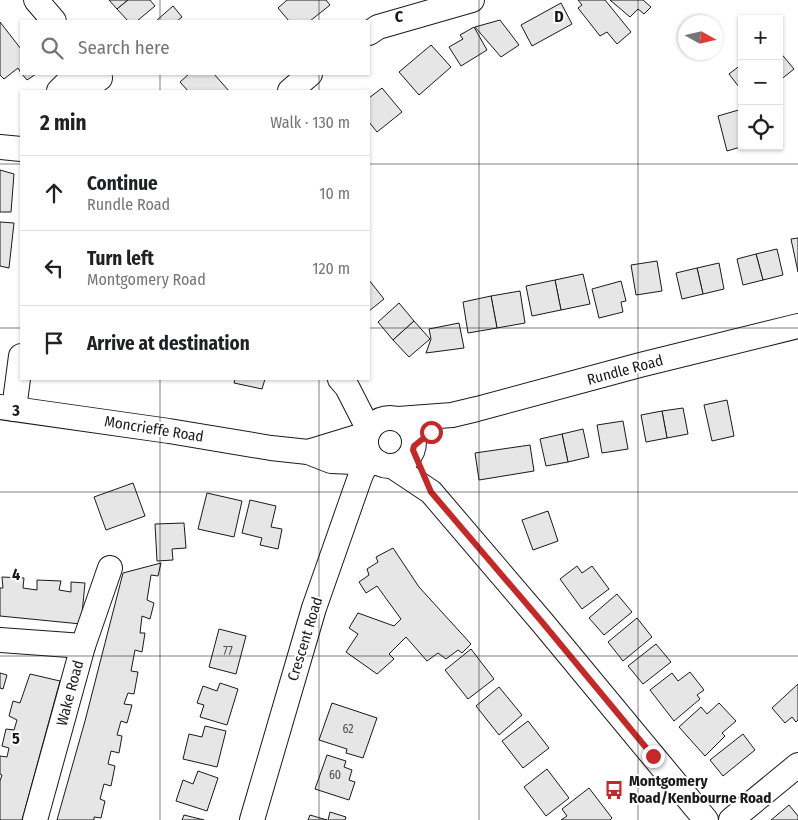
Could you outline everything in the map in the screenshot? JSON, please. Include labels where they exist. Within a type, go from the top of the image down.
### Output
[{"type":"street","points":[[36,0],[53,20]]},
{"type":"street","points":[[370,32],[417,7],[472,0]]},
{"type":"street","points":[[60,90],[75,75]]},
{"type":"street","points":[[291,90],[309,75]]},
{"type":"street","points":[[0,147],[20,149]]},
{"type":"street","name":"Rundle Road","points":[[396,419],[452,415],[487,407],[640,365],[798,326]]},
{"type":"street","points":[[7,408],[20,360]]},
{"type":"street","points":[[344,383],[396,419],[404,422],[412,433],[413,448],[431,492],[542,622],[706,820]]},
{"type":"street","points":[[344,383],[368,432]]},
{"type":"street","name":"Moncrieffe Road","points":[[7,408],[141,426],[272,448],[308,452],[331,461],[380,464]]},
{"type":"street","name":"Rundle Road","points":[[413,448],[452,415]]},
{"type":"street","points":[[396,419],[387,418],[374,424],[368,432],[366,440],[368,451],[374,460],[380,464],[431,492]]},
{"type":"street","name":"Moncrieffe Road","points":[[308,452],[368,432]]},
{"type":"street","points":[[380,464],[398,464],[405,461],[413,448]]},
{"type":"street","name":"Crescent Road","points":[[252,820],[314,608],[360,477],[363,470],[380,464]]},
{"type":"street","name":"Wake Road","points":[[35,820],[84,646],[110,568]]},
{"type":"street","points":[[0,640],[84,646]]},
{"type":"street","points":[[731,820],[798,765]]},
{"type":"building","points":[[109,0],[128,0],[117,9]]},
{"type":"building","points":[[128,0],[150,0],[155,6],[138,20],[127,20],[117,9]]},
{"type":"building","points":[[287,0],[326,0],[330,5],[311,20],[288,20],[278,8]]},
{"type":"building","points":[[578,0],[605,0],[631,32],[617,44],[607,32],[600,36],[578,8],[582,5]]},
{"type":"building","points":[[610,0],[643,0],[651,7],[644,14],[638,9],[630,17]]},
{"type":"building","points":[[561,3],[572,24],[532,46],[521,25]]},
{"type":"building","points":[[173,6],[182,17],[178,20],[157,20]]},
{"type":"building","points":[[500,20],[519,45],[501,57],[475,27]]},
{"type":"building","points":[[0,22],[20,48],[20,71],[18,68],[4,79],[0,75]]},
{"type":"building","points":[[474,27],[487,50],[461,66],[449,47],[463,39],[460,35]]},
{"type":"building","points":[[431,45],[451,67],[419,95],[399,72]]},
{"type":"building","points":[[783,56],[794,69],[783,78]]},
{"type":"building","points":[[738,67],[738,86],[729,74]]},
{"type":"building","points":[[23,75],[34,75],[27,80]]},
{"type":"building","points":[[188,75],[215,75],[228,90],[187,90],[180,82]]},
{"type":"building","points":[[382,88],[402,112],[377,132],[370,123],[370,97]]},
{"type":"building","points":[[738,110],[738,148],[727,151],[718,116]]},
{"type":"building","points":[[0,170],[14,174],[11,212],[0,212]]},
{"type":"building","points":[[0,222],[14,223],[9,268],[0,266]]},
{"type":"building","points":[[798,238],[798,272],[791,239]]},
{"type":"building","points":[[777,249],[783,275],[763,280],[756,254]]},
{"type":"building","points":[[756,254],[763,280],[743,285],[737,259]]},
{"type":"building","points":[[657,261],[662,291],[636,295],[631,265]]},
{"type":"building","points":[[719,263],[724,289],[703,294],[697,268]]},
{"type":"building","points":[[697,268],[703,294],[682,299],[676,273]]},
{"type":"building","points":[[583,274],[590,304],[561,310],[555,280]]},
{"type":"building","points":[[555,280],[561,310],[532,316],[526,286]]},
{"type":"building","points":[[370,281],[384,299],[370,310]]},
{"type":"building","points":[[621,281],[626,301],[621,302],[623,312],[599,318],[592,289]]},
{"type":"building","points":[[520,291],[525,323],[497,328],[491,296]]},
{"type":"building","points":[[491,296],[497,328],[468,333],[463,302]]},
{"type":"building","points":[[399,303],[414,321],[393,340],[378,322]]},
{"type":"building","points":[[414,321],[430,339],[409,357],[393,340]]},
{"type":"building","points":[[459,323],[464,348],[426,353],[431,339],[429,329]]},
{"type":"building","points":[[235,380],[265,380],[262,389],[234,383]]},
{"type":"building","points":[[727,400],[734,436],[712,441],[704,405]]},
{"type":"building","points":[[683,408],[688,434],[667,438],[662,411]]},
{"type":"building","points":[[662,411],[667,438],[646,442],[641,415]]},
{"type":"building","points":[[623,421],[628,449],[602,453],[597,425]]},
{"type":"building","points":[[583,429],[589,457],[568,462],[562,434]]},
{"type":"building","points":[[562,434],[568,462],[546,466],[540,439]]},
{"type":"building","points":[[530,445],[534,471],[479,480],[475,453]]},
{"type":"building","points":[[133,483],[145,516],[106,530],[94,497]]},
{"type":"building","points":[[207,493],[242,501],[234,537],[198,529]]},
{"type":"building","points":[[250,500],[276,506],[271,527],[282,529],[278,549],[260,545],[262,538],[242,533]]},
{"type":"building","points":[[548,511],[558,541],[533,550],[522,520]]},
{"type":"building","points":[[184,523],[186,548],[172,549],[173,560],[157,561],[155,524]]},
{"type":"building","points":[[393,548],[419,587],[471,644],[462,653],[458,650],[446,659],[438,653],[427,661],[406,637],[389,654],[394,659],[377,674],[346,652],[358,634],[349,628],[358,613],[394,626],[401,619],[377,586],[366,593],[359,582],[369,575],[367,569],[378,562],[376,557]]},
{"type":"building","points":[[161,563],[158,576],[151,575],[147,600],[154,603],[150,619],[142,616],[140,633],[145,633],[142,652],[135,650],[131,671],[138,672],[134,694],[128,693],[124,704],[132,705],[127,723],[121,721],[117,735],[122,736],[119,753],[111,751],[108,764],[115,766],[111,786],[104,784],[100,799],[105,801],[101,818],[94,817],[94,820],[57,820],[123,573]]},
{"type":"building","points":[[577,566],[582,573],[592,566],[609,589],[582,609],[560,579]]},
{"type":"building","points":[[2,577],[24,578],[23,588],[37,590],[37,580],[61,581],[59,590],[71,592],[71,582],[85,583],[81,624],[0,616],[0,588],[3,588]]},
{"type":"building","points":[[617,594],[632,612],[604,635],[589,618]]},
{"type":"building","points":[[637,618],[652,637],[623,661],[608,642]]},
{"type":"building","points":[[219,629],[246,636],[236,674],[209,667]]},
{"type":"building","points":[[656,644],[671,662],[643,684],[628,666]]},
{"type":"building","points":[[471,649],[494,679],[468,699],[445,670]]},
{"type":"building","points":[[690,672],[704,690],[697,695],[700,699],[674,721],[650,690],[672,673],[678,681]]},
{"type":"building","points":[[0,673],[7,675],[3,689],[0,688]]},
{"type":"building","points":[[30,674],[60,681],[22,820],[0,820],[0,781],[2,775],[0,774],[0,756],[7,757],[9,748],[2,746],[6,729],[14,730],[17,720],[9,716],[13,701],[20,703]]},
{"type":"building","points":[[220,683],[238,689],[227,725],[200,717],[204,705],[197,703],[203,686],[217,691]]},
{"type":"building","points":[[798,684],[798,720],[796,722],[792,717],[785,723],[772,708]]},
{"type":"building","points":[[499,687],[522,715],[499,735],[476,706]]},
{"type":"building","points":[[332,703],[377,718],[363,758],[346,753],[347,749],[319,740]]},
{"type":"building","points":[[719,703],[736,721],[722,733],[725,736],[705,756],[679,727],[701,707],[707,714]]},
{"type":"building","points":[[528,721],[549,748],[523,768],[502,741]]},
{"type":"building","points":[[205,726],[226,731],[217,767],[183,759],[189,734],[202,737]]},
{"type":"building","points":[[743,734],[755,750],[723,776],[710,760]]},
{"type":"building","points":[[327,755],[346,761],[344,767],[352,770],[349,780],[355,782],[349,800],[315,789]]},
{"type":"building","points":[[547,769],[569,798],[546,816],[524,787]]},
{"type":"building","points":[[198,771],[218,778],[207,811],[176,801],[183,780],[193,784]]},
{"type":"building","points":[[589,788],[612,818],[610,820],[561,820],[567,816],[562,809]]},
{"type":"building","points":[[789,805],[798,816],[798,820],[771,820]]},
{"type":"building","points":[[330,812],[346,817],[345,820],[328,820]]},
{"type":"building","points":[[184,815],[204,820],[182,820]]},
{"type":"building","points":[[310,815],[327,820],[308,820]]},
{"type":"place","name":"Montgomery Road/Kenbourne Road","points":[[614,790]]},
{"type":"route","points":[[431,432],[414,446],[413,450],[431,492],[653,756]]}]
